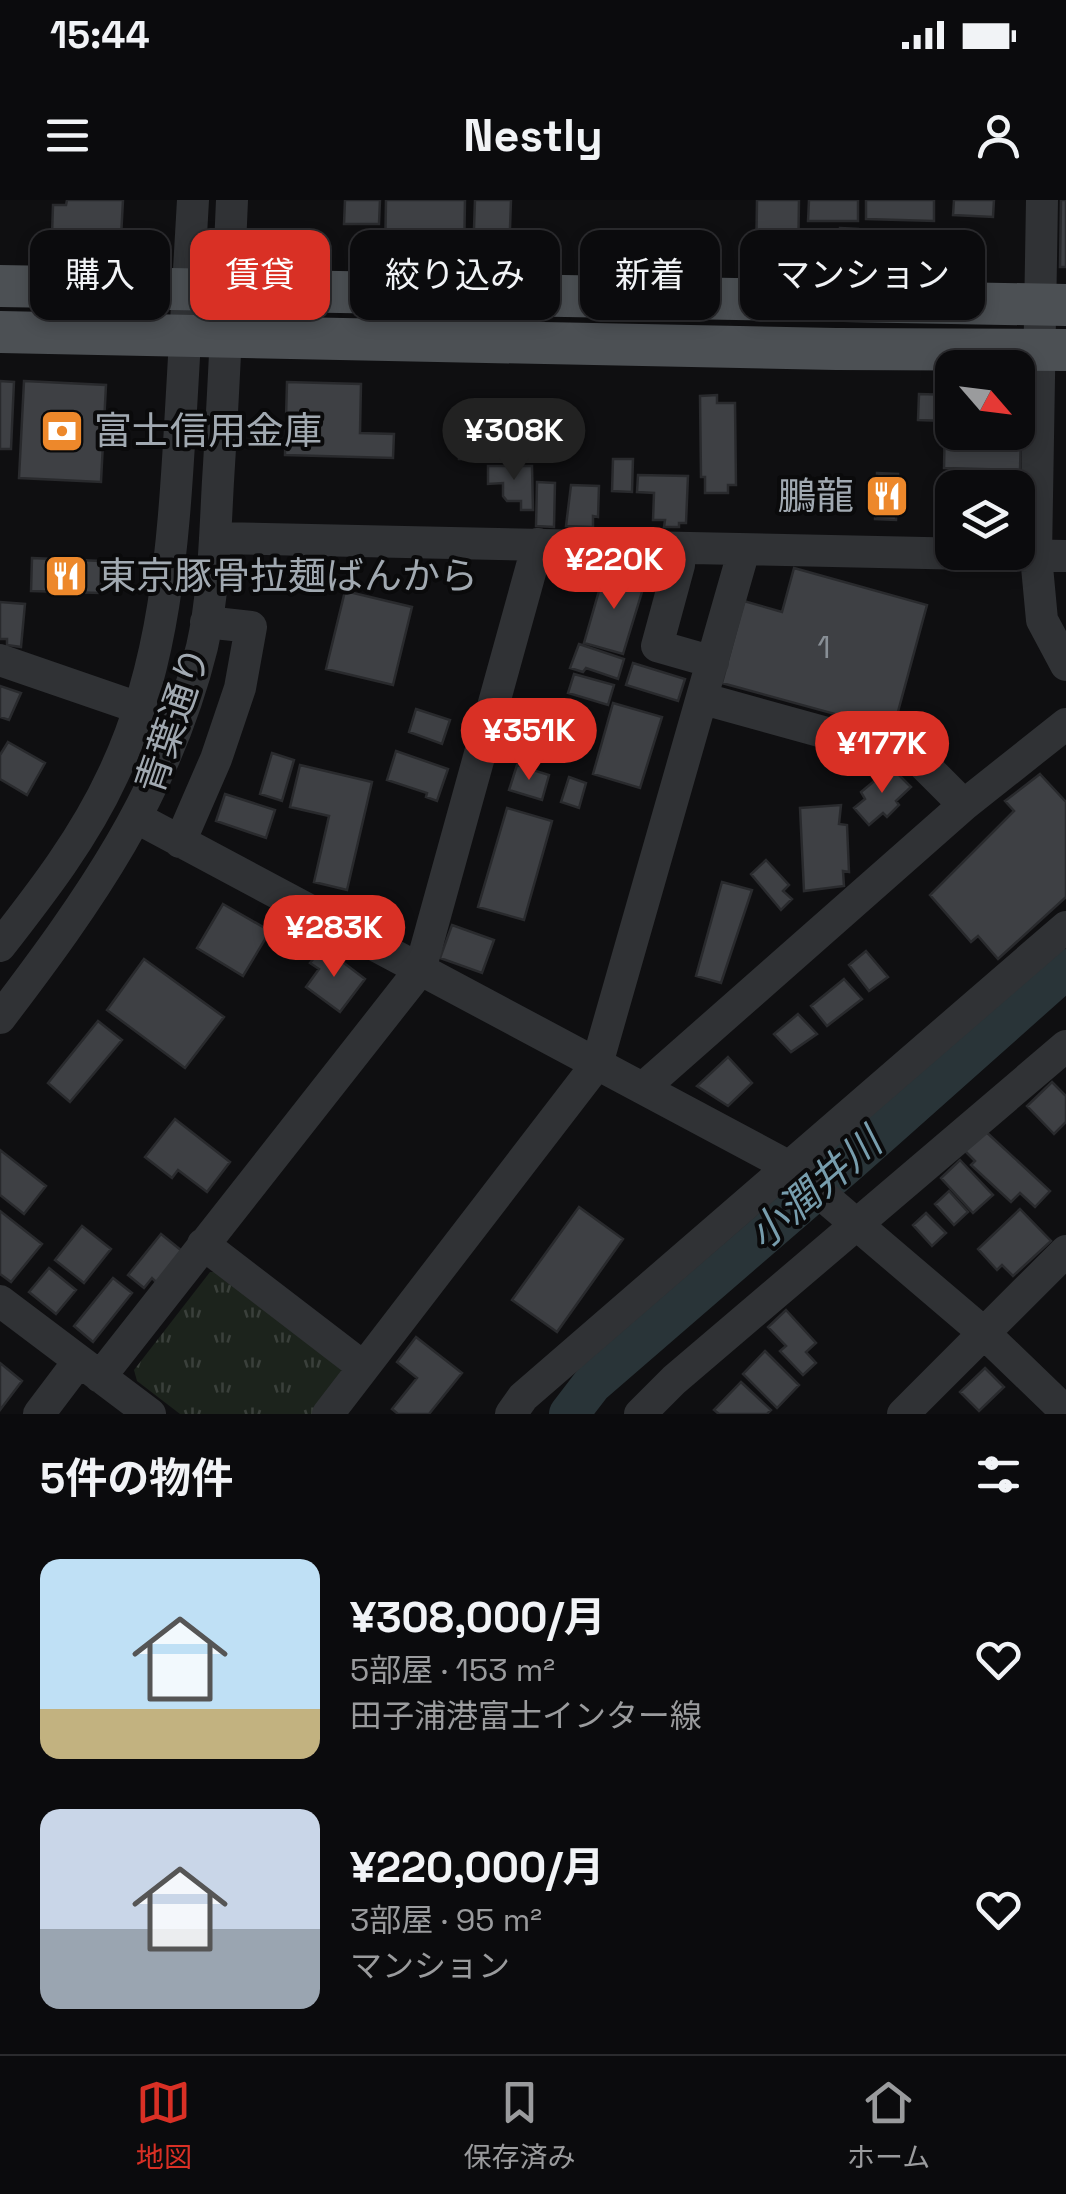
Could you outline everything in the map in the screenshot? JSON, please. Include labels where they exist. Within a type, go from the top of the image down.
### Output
[{"type":"main road","points":[[0,286],[190,289]]},
{"type":"main road","points":[[330,291],[1053,305]]},
{"type":"main road","points":[[0,332],[1053,350]]},
{"type":"street","name":"青葉通り","points":[[193,200],[198,230]]},
{"type":"street","name":"青葉通り","points":[[224,230],[232,200]]},
{"type":"street","points":[[1042,200],[1053,305],[1051,556],[1042,620],[1066,665]]},
{"type":"street","name":"青葉通り","points":[[0,1018],[80,913],[137,818],[172,742],[202,646],[215,538],[207,320]]},
{"type":"street","name":"青葉通り","points":[[0,946],[79,839],[114,774],[139,708],[163,622],[175,520],[206,337]]},
{"type":"street","points":[[215,538],[1051,556]]},
{"type":"street","points":[[39,1414],[90,1369],[203,1244],[420,970],[538,544]]},
{"type":"street","points":[[328,1414],[597,1064],[744,550]]},
{"type":"street","points":[[679,565],[657,646],[713,662]]},
{"type":"street","points":[[180,842],[216,759],[240,688],[252,627],[206,622]]},
{"type":"street","points":[[0,660],[139,708]]},
{"type":"street","points":[[704,699],[917,758],[964,805]]},
{"type":"street","points":[[644,1088],[964,805],[1066,724]]},
{"type":"street","points":[[172,742],[216,759]]},
{"type":"street","points":[[137,818],[795,1171],[984,1332],[1066,1412]]},
{"type":"street","points":[[511,1414],[522,1397],[795,1171],[1066,928]]},
{"type":"street","points":[[640,1414],[851,1218],[1066,1046]]},
{"type":"street","points":[[203,1244],[362,1366]]},
{"type":"street","points":[[904,1414],[1066,1250]]},
{"type":"street","points":[[0,1301],[150,1414]]},
{"type":"green space","points":[[210,1272],[221,1272],[344,1367],[319,1414],[180,1414],[137,1381],[134,1370]]},
{"type":"building","points":[[67,200],[123,200],[121,230],[52,230],[53,205],[66,205]]},
{"type":"building","points":[[345,200],[380,200],[379,224],[344,224]]},
{"type":"building","points":[[386,200],[465,200],[464,230],[385,230]]},
{"type":"building","points":[[475,200],[511,200],[510,230],[474,230]]},
{"type":"building","points":[[757,200],[799,200],[799,230],[757,230]]},
{"type":"building","points":[[809,200],[858,200],[858,221],[808,221]]},
{"type":"building","points":[[866,200],[934,200],[934,221],[866,219]]},
{"type":"building","points":[[954,200],[994,200],[993,217],[953,215]]},
{"type":"building","points":[[1061,200],[1066,200],[1066,267],[1060,267]]},
{"type":"building","points":[[0,381],[14,382],[11,449],[0,449]]},
{"type":"building","name":"富士信用金庫","points":[[24,381],[106,385],[101,482],[19,478]]},
{"type":"building","points":[[287,382],[361,384],[360,433],[394,434],[393,458],[285,455]]},
{"type":"building","points":[[919,394],[935,394],[935,421],[918,420]]},
{"type":"building","points":[[717,395],[717,403],[735,403],[736,485],[728,485],[728,493],[705,493],[705,477],[701,477],[700,396]]},
{"type":"building","points":[[500,424],[500,435],[520,436],[520,459],[459,459],[459,434],[476,434],[476,425]]},
{"type":"building","points":[[944,450],[1021,450],[1020,470],[944,468]]},
{"type":"building","points":[[613,459],[633,459],[632,492],[612,491]]},
{"type":"building","points":[[488,466],[532,466],[533,510],[521,510],[521,501],[507,501],[503,483],[488,484]]},
{"type":"building","name":"鵬龍","points":[[877,473],[898,474],[896,520],[875,519]]},
{"type":"building","points":[[638,475],[688,476],[686,523],[664,527],[665,520],[653,520],[654,493],[637,492]]},
{"type":"building","points":[[537,482],[555,483],[554,527],[536,526]]},
{"type":"building","points":[[571,485],[599,486],[598,517],[593,516],[593,527],[566,526]]},
{"type":"building","name":"東京豚骨拉麺ばんから","points":[[32,558],[101,561],[100,593],[31,591]]},
{"type":"building","points":[[794,568],[927,605],[893,730],[722,683],[744,601],[782,612]]},
{"type":"building","points":[[605,570],[645,582],[623,654],[584,643]]},
{"type":"building","points":[[345,591],[412,607],[393,685],[326,669]]},
{"type":"building","points":[[0,602],[25,604],[21,647],[7,645],[7,639],[0,639]]},
{"type":"building","points":[[579,644],[624,659],[618,679],[586,668],[583,672],[570,668]]},
{"type":"building","points":[[633,663],[685,679],[678,701],[626,685]]},
{"type":"building","points":[[574,674],[614,685],[608,705],[568,693]]},
{"type":"building","points":[[0,686],[21,693],[9,720],[0,717]]},
{"type":"building","points":[[613,703],[662,717],[640,788],[593,774]]},
{"type":"building","points":[[416,709],[450,720],[442,744],[409,732]]},
{"type":"building","points":[[8,742],[45,763],[27,795],[0,779],[0,755]]},
{"type":"building","points":[[396,751],[448,769],[437,801],[426,797],[427,793],[387,780]]},
{"type":"building","points":[[272,753],[294,760],[282,801],[260,794]]},
{"type":"building","points":[[300,765],[372,782],[347,890],[314,882],[329,816],[290,807]]},
{"type":"building","points":[[517,765],[549,775],[542,800],[509,790]]},
{"type":"building","points":[[891,767],[911,787],[887,817],[883,813],[869,825],[854,808],[865,799],[861,792]]},
{"type":"building","points":[[1040,774],[1066,802],[1066,897],[998,959],[978,936],[971,942],[930,895],[1014,811],[1005,801]]},
{"type":"building","points":[[569,777],[586,783],[579,808],[561,802]]},
{"type":"building","points":[[225,794],[275,810],[266,838],[216,821]]},
{"type":"building","points":[[841,805],[839,824],[847,825],[849,872],[843,871],[844,886],[804,891],[800,808]]},
{"type":"building","points":[[507,808],[552,821],[524,920],[478,907]]},
{"type":"building","points":[[766,860],[789,885],[783,891],[792,899],[781,910],[751,874]]},
{"type":"building","points":[[722,882],[752,890],[721,983],[696,976]]},
{"type":"building","points":[[223,904],[270,931],[243,976],[197,948]]},
{"type":"building","points":[[452,925],[494,940],[482,973],[440,958]]},
{"type":"building","points":[[323,947],[365,979],[340,1012],[306,987],[319,969],[310,963]]},
{"type":"building","points":[[866,951],[888,977],[869,991],[849,965]]},
{"type":"building","points":[[144,959],[224,1017],[185,1068],[107,1010]]},
{"type":"building","points":[[844,979],[862,999],[827,1026],[811,1006]]},
{"type":"building","points":[[798,1014],[817,1034],[791,1052],[774,1034]]},
{"type":"building","points":[[98,1021],[122,1040],[70,1102],[48,1083]]},
{"type":"building","points":[[728,1057],[752,1083],[728,1106],[697,1086]]},
{"type":"building","points":[[1052,1082],[1066,1096],[1066,1122],[1054,1134],[1027,1106]]},
{"type":"building","points":[[175,1119],[230,1162],[207,1192],[178,1170],[172,1178],[145,1157]]},
{"type":"building","points":[[983,1129],[1050,1191],[1035,1207],[1020,1193],[1011,1202],[971,1165],[975,1161],[963,1149]]},
{"type":"building","points":[[0,1150],[46,1186],[24,1214],[0,1195]]},
{"type":"building","points":[[960,1160],[993,1195],[973,1213],[941,1178]]},
{"type":"building","points":[[949,1191],[968,1212],[954,1225],[935,1204]]},
{"type":"building","points":[[579,1207],[623,1239],[557,1332],[512,1300]]},
{"type":"building","points":[[1020,1209],[1051,1241],[1013,1276],[1002,1265],[997,1270],[978,1249]]},
{"type":"building","points":[[0,1211],[42,1244],[11,1282],[0,1274]]},
{"type":"building","points":[[926,1213],[946,1233],[932,1246],[913,1225]]},
{"type":"building","points":[[82,1226],[111,1249],[84,1283],[55,1260]]},
{"type":"building","points":[[161,1234],[182,1251],[157,1283],[152,1278],[144,1288],[128,1275]]},
{"type":"building","points":[[49,1268],[76,1290],[56,1314],[29,1292]]},
{"type":"building","points":[[113,1278],[132,1293],[93,1342],[74,1326]]},
{"type":"building","points":[[786,1310],[816,1343],[806,1352],[816,1363],[803,1375],[780,1351],[786,1346],[768,1327]]},
{"type":"building","points":[[416,1337],[462,1373],[429,1414],[398,1414],[392,1409],[417,1378],[397,1362]]},
{"type":"building","points":[[765,1351],[799,1385],[777,1408],[743,1374]]},
{"type":"building","points":[[0,1363],[22,1381],[0,1410]]},
{"type":"building","points":[[985,1368],[1004,1387],[979,1411],[960,1392]]},
{"type":"building","points":[[741,1382],[771,1410],[767,1414],[719,1414],[714,1410]]},
{"type":"waterway","name":"小潤井川","points":[[569,1414],[592,1384],[1066,969]]},
{"type":"place","name":"富士信用金庫","points":[[62,431]]},
{"type":"place","name":"鵬龍","points":[[887,496]]},
{"type":"place","name":"東京豚骨拉麺ばんから","points":[[66,576]]}]
